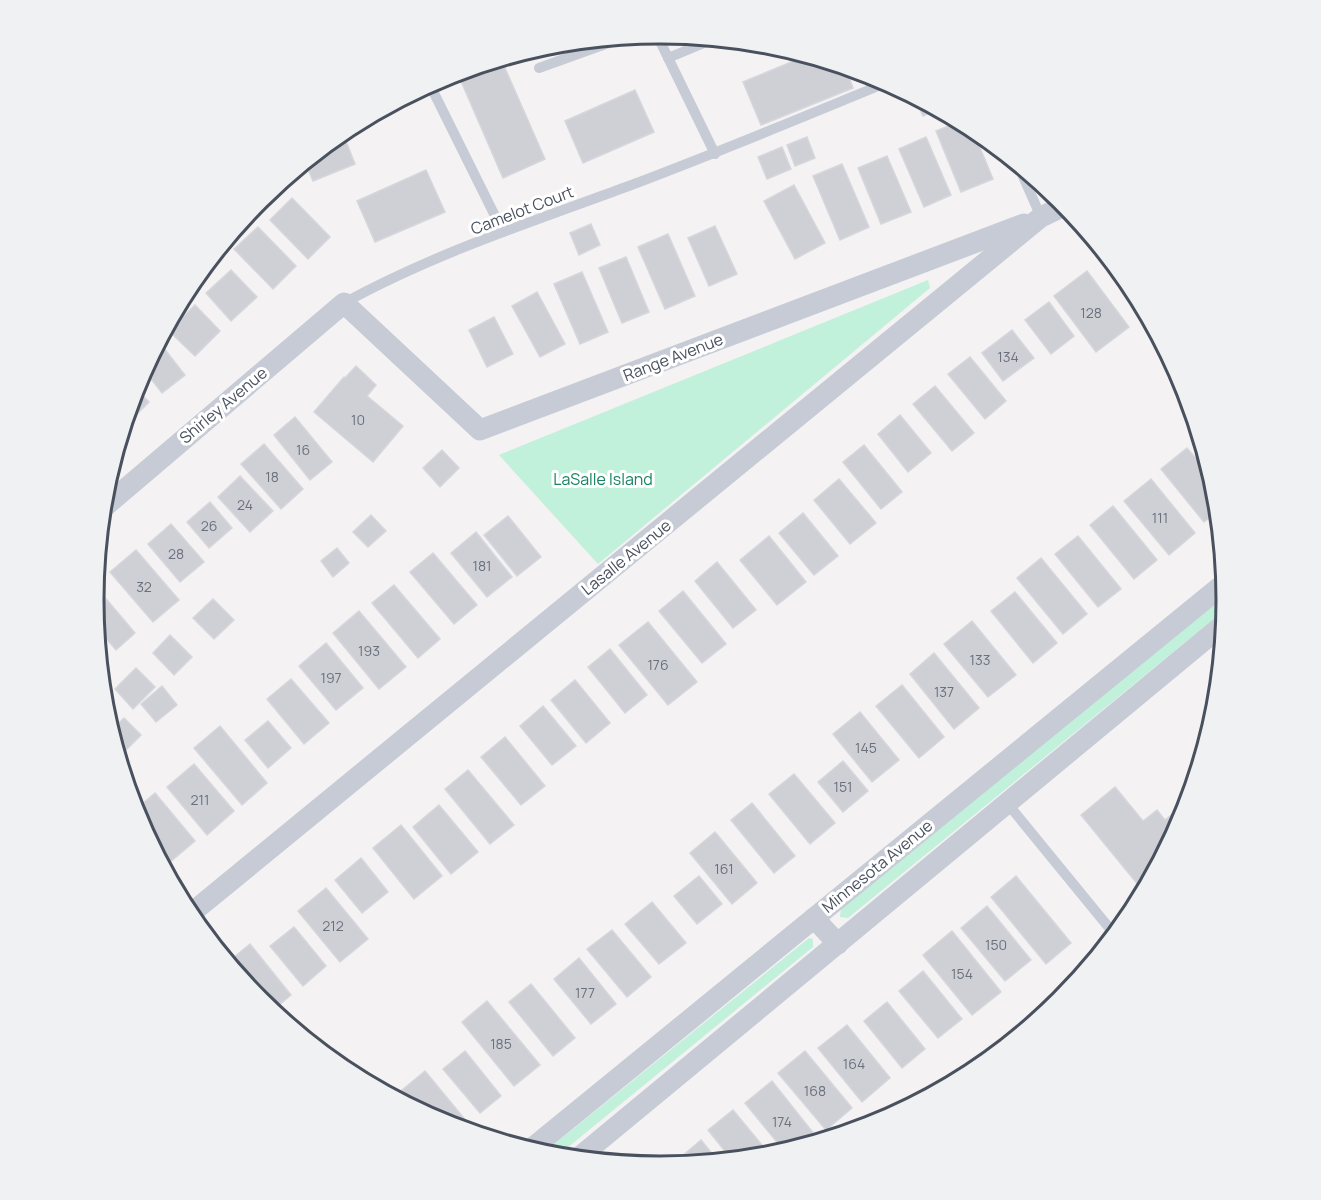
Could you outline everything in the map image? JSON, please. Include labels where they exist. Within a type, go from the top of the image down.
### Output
[{"type":"street","name":"Lasalle Avenue","points":[[197,908],[1041,217],[1057,209]]},
{"type":"street","name":"Range Avenue","points":[[344,303],[480,430],[1041,217]]},
{"type":"street","name":"Shirley Avenue","points":[[114,499],[344,303]]},
{"type":"street","name":"Minnesota Avenue","points":[[539,1143],[1217,590]]},
{"type":"street","name":"Minnesota Avenue","points":[[586,1152],[1216,630]]},
{"type":"street","points":[[814,918],[838,944]]},
{"type":"lane","points":[[661,44],[715,153]]},
{"type":"lane","points":[[668,58],[700,45]]},
{"type":"lane","points":[[539,68],[596,47]]},
{"type":"lane","name":"Camelot Court","points":[[344,303],[382,282],[503,232],[715,153],[876,87]]},
{"type":"lane","points":[[433,93],[503,232]]},
{"type":"lane","points":[[1024,180],[1041,217]]},
{"type":"lane","points":[[1007,803],[1110,928]]},
{"type":"green space","name":"LaSalle Island","points":[[928,280],[930,288],[598,564],[499,455]]},
{"type":"green space","points":[[1217,602],[1217,617],[848,918],[840,917],[841,909]]},
{"type":"green space","points":[[809,938],[813,939],[813,947],[567,1148],[552,1146]]},
{"type":"building","points":[[796,60],[849,77],[853,88],[761,125],[743,82]]},
{"type":"building","points":[[504,66],[545,159],[503,178],[461,81]]},
{"type":"building","points":[[635,90],[654,132],[583,163],[565,121]]},
{"type":"building","points":[[919,107],[930,113],[923,116]]},
{"type":"building","points":[[951,125],[978,143],[993,179],[961,192],[936,131]]},
{"type":"building","points":[[807,137],[815,158],[795,166],[787,145]]},
{"type":"building","points":[[926,137],[951,195],[924,207],[899,149]]},
{"type":"building","points":[[346,141],[355,164],[313,181],[308,170]]},
{"type":"building","points":[[782,147],[791,169],[767,179],[758,157]]},
{"type":"building","points":[[887,156],[911,212],[881,224],[858,168]]},
{"type":"building","points":[[842,164],[869,227],[840,240],[813,176]]},
{"type":"building","points":[[426,170],[445,212],[375,242],[357,201]]},
{"type":"building","points":[[794,185],[825,243],[795,259],[764,201]]},
{"type":"building","points":[[292,198],[330,237],[308,259],[270,220]]},
{"type":"building","points":[[591,224],[600,245],[579,255],[570,233]]},
{"type":"building","points":[[715,226],[737,274],[709,286],[688,238]]},
{"type":"building","points":[[258,227],[296,266],[273,289],[234,249]]},
{"type":"building","points":[[668,234],[695,296],[665,309],[638,247]]},
{"type":"building","points":[[626,257],[649,312],[622,323],[599,268]]},
{"type":"building","points":[[231,270],[257,297],[231,321],[206,293]]},
{"type":"building","points":[[1087,271],[1129,327],[1096,352],[1054,296]]},
{"type":"building","points":[[582,272],[608,332],[580,344],[554,284]]},
{"type":"building","points":[[537,292],[565,344],[540,357],[512,306]]},
{"type":"building","points":[[1049,302],[1074,336],[1051,354],[1025,320]]},
{"type":"building","points":[[195,305],[220,331],[195,356],[172,334],[181,319]]},
{"type":"building","points":[[494,317],[513,354],[487,367],[469,330]]},
{"type":"building","points":[[1012,330],[1034,358],[1003,381],[982,353]]},
{"type":"building","points":[[164,348],[185,375],[162,393],[150,378]]},
{"type":"building","points":[[970,357],[1006,401],[985,419],[948,374]]},
{"type":"building","points":[[356,366],[376,385],[367,396],[403,426],[373,462],[314,412]]},
{"type":"building","points":[[935,386],[974,433],[952,451],[913,404]]},
{"type":"building","points":[[143,396],[149,402],[136,415]]},
{"type":"building","points":[[900,415],[931,453],[908,472],[878,434]]},
{"type":"building","points":[[295,417],[332,462],[310,480],[274,435]]},
{"type":"building","points":[[264,444],[303,489],[281,509],[241,464]]},
{"type":"building","points":[[864,445],[902,492],[881,509],[843,462]]},
{"type":"building","points":[[1187,448],[1200,463],[1210,517],[1204,522],[1161,469]]},
{"type":"building","points":[[442,450],[459,468],[440,487],[423,468]]},
{"type":"building","points":[[240,476],[273,511],[250,532],[218,497]]},
{"type":"building","points":[[839,479],[876,523],[850,544],[814,500]]},
{"type":"building","points":[[1151,479],[1195,533],[1169,555],[1124,501]]},
{"type":"building","points":[[210,502],[232,528],[209,548],[187,522]]},
{"type":"building","points":[[1113,506],[1157,560],[1134,579],[1090,525]]},
{"type":"building","points":[[803,513],[838,556],[814,575],[779,533]]},
{"type":"building","points":[[371,515],[386,531],[368,547],[353,532]]},
{"type":"building","points":[[508,516],[541,557],[517,576],[484,535]]},
{"type":"building","points":[[171,524],[204,562],[180,582],[148,544]]},
{"type":"building","points":[[476,532],[512,577],[487,597],[451,553]]},
{"type":"building","points":[[769,536],[806,582],[777,605],[740,560]]},
{"type":"building","points":[[1078,536],[1121,589],[1098,607],[1055,554]]},
{"type":"building","points":[[337,548],[349,563],[333,577],[321,561]]},
{"type":"building","points":[[136,550],[179,600],[153,622],[110,572]]},
{"type":"building","points":[[433,553],[477,605],[454,624],[410,572]]},
{"type":"building","points":[[1041,558],[1087,614],[1063,634],[1017,578]]},
{"type":"building","points":[[717,562],[756,610],[733,628],[695,581]]},
{"type":"building","points":[[394,585],[440,639],[418,658],[372,603]]},
{"type":"building","points":[[683,591],[726,644],[702,663],[659,611]]},
{"type":"building","points":[[1015,592],[1057,643],[1033,663],[991,611]]},
{"type":"building","points":[[104,597],[135,633],[116,650],[105,638]]},
{"type":"building","points":[[213,599],[234,620],[214,639],[193,618]]},
{"type":"building","points":[[359,611],[406,667],[379,689],[333,633]]},
{"type":"building","points":[[972,621],[1016,675],[988,697],[944,644]]},
{"type":"building","points":[[648,622],[697,682],[668,705],[619,645]]},
{"type":"building","points":[[170,635],[192,657],[174,675],[153,653]]},
{"type":"building","points":[[326,643],[363,688],[336,710],[299,666]]},
{"type":"building","points":[[610,649],[647,695],[625,713],[588,667]]},
{"type":"building","points":[[934,653],[979,708],[954,729],[910,674]]},
{"type":"building","points":[[136,668],[155,687],[133,709],[115,689]]},
{"type":"building","points":[[291,679],[329,723],[304,744],[267,699]]},
{"type":"building","points":[[575,680],[610,723],[586,743],[551,700]]},
{"type":"building","points":[[902,685],[944,737],[919,758],[876,706]]},
{"type":"building","points":[[162,686],[177,705],[156,722],[141,704]]},
{"type":"building","points":[[543,706],[576,746],[552,765],[520,726]]},
{"type":"building","points":[[860,712],[899,760],[872,782],[833,734]]},
{"type":"building","points":[[124,718],[141,735],[125,751],[123,744],[118,723]]},
{"type":"building","points":[[268,721],[291,748],[268,768],[245,740]]},
{"type":"building","points":[[220,726],[267,783],[242,805],[194,748]]},
{"type":"building","points":[[505,737],[545,786],[521,805],[481,757]]},
{"type":"building","points":[[843,761],[868,791],[843,812],[818,782]]},
{"type":"building","points":[[194,764],[234,811],[207,835],[167,787]]},
{"type":"building","points":[[468,770],[514,825],[490,844],[445,789]]},
{"type":"building","points":[[794,774],[835,823],[810,844],[769,794]]},
{"type":"building","points":[[1115,787],[1143,821],[1157,810],[1165,820],[1175,812],[1160,846],[1138,885],[1081,815]]},
{"type":"building","points":[[155,793],[195,841],[170,862],[161,846],[143,804]]},
{"type":"building","points":[[752,803],[795,856],[774,873],[731,820]]},
{"type":"building","points":[[439,805],[478,852],[451,874],[413,827]]},
{"type":"building","points":[[401,825],[442,876],[414,899],[373,848]]},
{"type":"building","points":[[715,832],[757,883],[732,904],[690,853]]},
{"type":"building","points":[[361,858],[388,892],[362,913],[335,880]]},
{"type":"building","points":[[699,876],[722,904],[697,924],[674,896]]},
{"type":"building","points":[[1016,876],[1071,943],[1046,964],[991,897]]},
{"type":"building","points":[[326,888],[368,939],[340,962],[298,911]]},
{"type":"building","points":[[652,902],[686,943],[659,964],[625,924]]},
{"type":"building","points":[[987,906],[1031,960],[1005,981],[961,928]]},
{"type":"building","points":[[294,927],[326,966],[303,986],[270,946]]},
{"type":"building","points":[[612,930],[651,977],[627,997],[587,949]]},
{"type":"building","points":[[952,931],[1001,992],[972,1015],[923,955]]},
{"type":"building","points":[[250,944],[291,995],[279,1005],[234,957]]},
{"type":"building","points":[[579,958],[616,1004],[591,1024],[554,979]]},
{"type":"building","points":[[923,971],[962,1019],[938,1038],[899,991]]},
{"type":"building","points":[[531,984],[575,1038],[553,1056],[509,1002]]},
{"type":"building","points":[[487,1001],[540,1065],[514,1086],[462,1022]]},
{"type":"building","points":[[887,1002],[925,1049],[902,1068],[864,1021]]},
{"type":"building","points":[[847,1025],[890,1078],[862,1102],[818,1048]]},
{"type":"building","points":[[465,1051],[501,1096],[480,1113],[443,1069]]},
{"type":"building","points":[[805,1051],[852,1108],[826,1130],[778,1073]]},
{"type":"building","points":[[425,1071],[466,1121],[414,1099],[402,1090]]},
{"type":"building","points":[[772,1081],[815,1135],[778,1144],[745,1103]]},
{"type":"building","points":[[733,1110],[763,1147],[726,1153],[708,1130]]},
{"type":"building","points":[[701,1140],[712,1154],[697,1155],[683,1155]]}]
